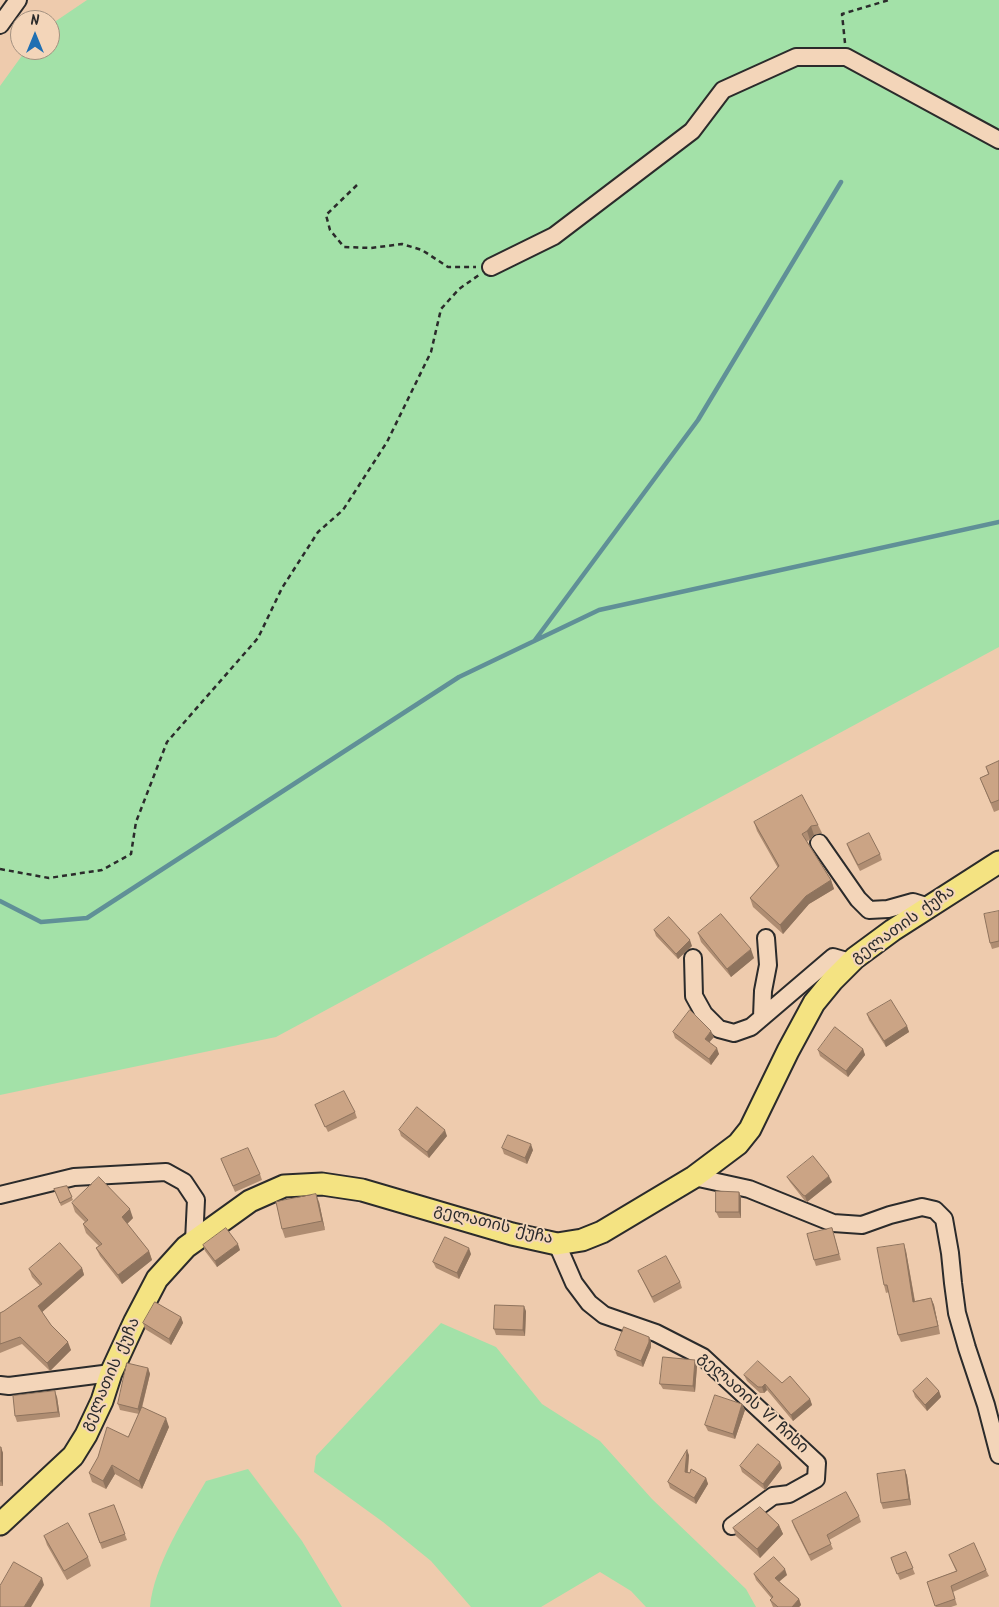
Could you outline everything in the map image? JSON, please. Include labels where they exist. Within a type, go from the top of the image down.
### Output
[{"type":"main road","name":"გელათის ქუჩა","points":[[0,1524],[72,1456],[86,1435],[102,1401],[111,1373],[157,1279],[194,1240],[250,1200],[284,1186],[322,1184],[362,1190],[512,1234],[557,1244],[582,1240],[602,1232],[694,1177],[738,1144],[750,1129],[788,1051],[814,1004],[832,980],[850,962],[928,907],[999,862]]},
{"type":"street","points":[[0,25],[18,0]]},
{"type":"street","points":[[491,267],[554,236],[692,131],[723,90],[796,57],[846,57],[999,140]]},
{"type":"street","points":[[819,843],[858,900],[870,910],[888,909],[913,902],[928,907]]},
{"type":"street","points":[[762,1018],[763,991],[768,966],[766,938]]},
{"type":"street","points":[[693,958],[694,996],[704,1014],[719,1029],[734,1033],[751,1027],[833,957],[850,962]]},
{"type":"street","points":[[0,1195],[74,1177],[166,1172],[184,1182],[196,1200],[194,1240]]},
{"type":"street","points":[[694,1177],[750,1188],[834,1223],[862,1226],[890,1215],[922,1207],[935,1210],[944,1219],[958,1313],[999,1455]]},
{"type":"street","name":"გელათის VI ჩიხი","points":[[557,1244],[574,1283],[588,1303],[604,1316],[656,1333],[703,1356],[817,1462],[816,1479],[789,1494],[772,1496],[732,1526]]},
{"type":"street","points":[[0,1385],[9,1386],[111,1373]]},
{"type":"path","points":[[846,57],[842,14],[889,0]]},
{"type":"path","points":[[357,185],[326,215],[330,230],[344,247],[371,248],[402,244],[422,250],[448,267],[491,267]]},
{"type":"path","points":[[0,869],[49,878],[102,870],[131,854],[136,822],[167,742],[258,638],[282,588],[318,532],[343,510],[387,442],[431,352],[441,309],[459,290],[491,267]]},
{"type":"green space","points":[[87,0],[999,0],[999,647],[276,1037],[0,1095],[0,86],[19,60],[60,60],[60,18]]},
{"type":"green space","points":[[441,1323],[496,1347],[542,1404],[600,1441],[652,1499],[746,1589],[756,1607],[646,1607],[631,1591],[600,1572],[541,1607],[471,1607],[431,1561],[383,1522],[314,1472],[316,1456]]},
{"type":"green space","points":[[248,1469],[302,1541],[342,1607],[150,1607],[157,1575],[164,1558],[206,1481]]},
{"type":"building","points":[[999,761],[999,800],[991,803],[980,778],[989,774],[986,767]]},
{"type":"building","points":[[802,795],[818,825],[811,826],[802,834],[831,880],[806,896],[780,925],[750,898],[779,866],[754,822]]},
{"type":"building","points":[[869,833],[880,854],[858,865],[847,844]]},
{"type":"building","points":[[999,911],[999,941],[990,943],[984,914]]},
{"type":"building","points":[[721,914],[751,949],[727,969],[698,933]]},
{"type":"building","points":[[669,917],[690,940],[676,954],[654,930]]},
{"type":"building","points":[[891,1000],[907,1026],[884,1041],[867,1014]]},
{"type":"building","points":[[690,1010],[711,1031],[705,1039],[717,1048],[709,1059],[673,1032]]},
{"type":"building","points":[[835,1027],[863,1049],[846,1071],[818,1050]]},
{"type":"building","points":[[344,1091],[355,1112],[325,1127],[315,1105]]},
{"type":"building","points":[[417,1107],[445,1130],[427,1152],[399,1130]]},
{"type":"building","points":[[508,1135],[531,1144],[525,1158],[502,1148]]},
{"type":"building","points":[[248,1148],[260,1174],[233,1186],[221,1159]]},
{"type":"building","points":[[813,1156],[829,1176],[805,1196],[787,1177]]},
{"type":"building","points":[[99,1177],[130,1209],[122,1217],[149,1251],[118,1275],[96,1248],[102,1244],[83,1224],[88,1220],[72,1203]]},
{"type":"building","points":[[67,1186],[72,1197],[60,1203],[54,1189]]},
{"type":"building","points":[[716,1191],[739,1192],[739,1212],[716,1212]]},
{"type":"building","points":[[316,1194],[322,1221],[282,1229],[276,1202]]},
{"type":"building","points":[[226,1228],[238,1244],[215,1261],[203,1245]]},
{"type":"building","points":[[832,1228],[839,1254],[814,1260],[807,1234]]},
{"type":"building","points":[[445,1237],[469,1248],[457,1273],[433,1262]]},
{"type":"building","points":[[60,1243],[82,1268],[38,1306],[51,1325],[68,1342],[47,1363],[20,1337],[0,1344],[0,1313],[42,1284],[29,1269]]},
{"type":"building","points":[[904,1244],[913,1302],[931,1298],[938,1326],[898,1335],[887,1285],[884,1285],[877,1248]]},
{"type":"building","points":[[666,1256],[680,1282],[652,1297],[638,1271]]},
{"type":"building","points":[[155,1302],[181,1317],[169,1339],[143,1323]]},
{"type":"building","points":[[495,1305],[524,1306],[523,1330],[494,1329]]},
{"type":"building","points":[[624,1327],[649,1337],[649,1342],[641,1361],[615,1350]]},
{"type":"building","points":[[663,1357],[695,1360],[693,1386],[660,1384]]},
{"type":"building","points":[[758,1361],[782,1383],[790,1376],[810,1399],[791,1415],[765,1384],[762,1387],[758,1387],[744,1375]]},
{"type":"building","points":[[127,1363],[148,1368],[138,1409],[118,1404]]},
{"type":"building","points":[[927,1378],[939,1391],[925,1405],[913,1391]]},
{"type":"building","points":[[55,1391],[58,1412],[15,1416],[13,1396]]},
{"type":"building","points":[[715,1395],[742,1404],[733,1434],[705,1425]]},
{"type":"building","points":[[142,1407],[166,1418],[139,1481],[112,1465],[103,1481],[89,1473],[98,1457],[107,1427],[128,1437]]},
{"type":"building","points":[[758,1444],[780,1462],[763,1484],[740,1466]]},
{"type":"building","points":[[1,1447],[1,1481],[0,1481]]},
{"type":"building","points":[[687,1450],[685,1472],[690,1473],[691,1469],[706,1478],[694,1498],[668,1482]]},
{"type":"building","points":[[905,1470],[909,1499],[881,1503],[877,1474]]},
{"type":"building","points":[[846,1492],[859,1516],[827,1535],[831,1544],[809,1555],[792,1521]]},
{"type":"building","points":[[114,1505],[125,1534],[100,1543],[89,1514]]},
{"type":"building","points":[[760,1507],[779,1525],[757,1549],[733,1528]]},
{"type":"building","points":[[68,1523],[88,1557],[64,1571],[44,1536]]},
{"type":"building","points":[[974,1543],[986,1570],[951,1586],[955,1599],[935,1606],[927,1582],[957,1571],[949,1555]]},
{"type":"building","points":[[906,1552],[913,1568],[897,1574],[891,1558]]},
{"type":"building","points":[[774,1557],[785,1569],[775,1578],[799,1599],[792,1607],[778,1607],[770,1600],[773,1597],[754,1574]]},
{"type":"building","points":[[14,1562],[42,1578],[24,1607],[0,1607],[0,1586]]},
{"type":"waterway","points":[[535,640],[698,420],[841,182]]},
{"type":"waterway","points":[[0,901],[41,922],[87,918],[459,677],[599,610],[999,522]]}]
